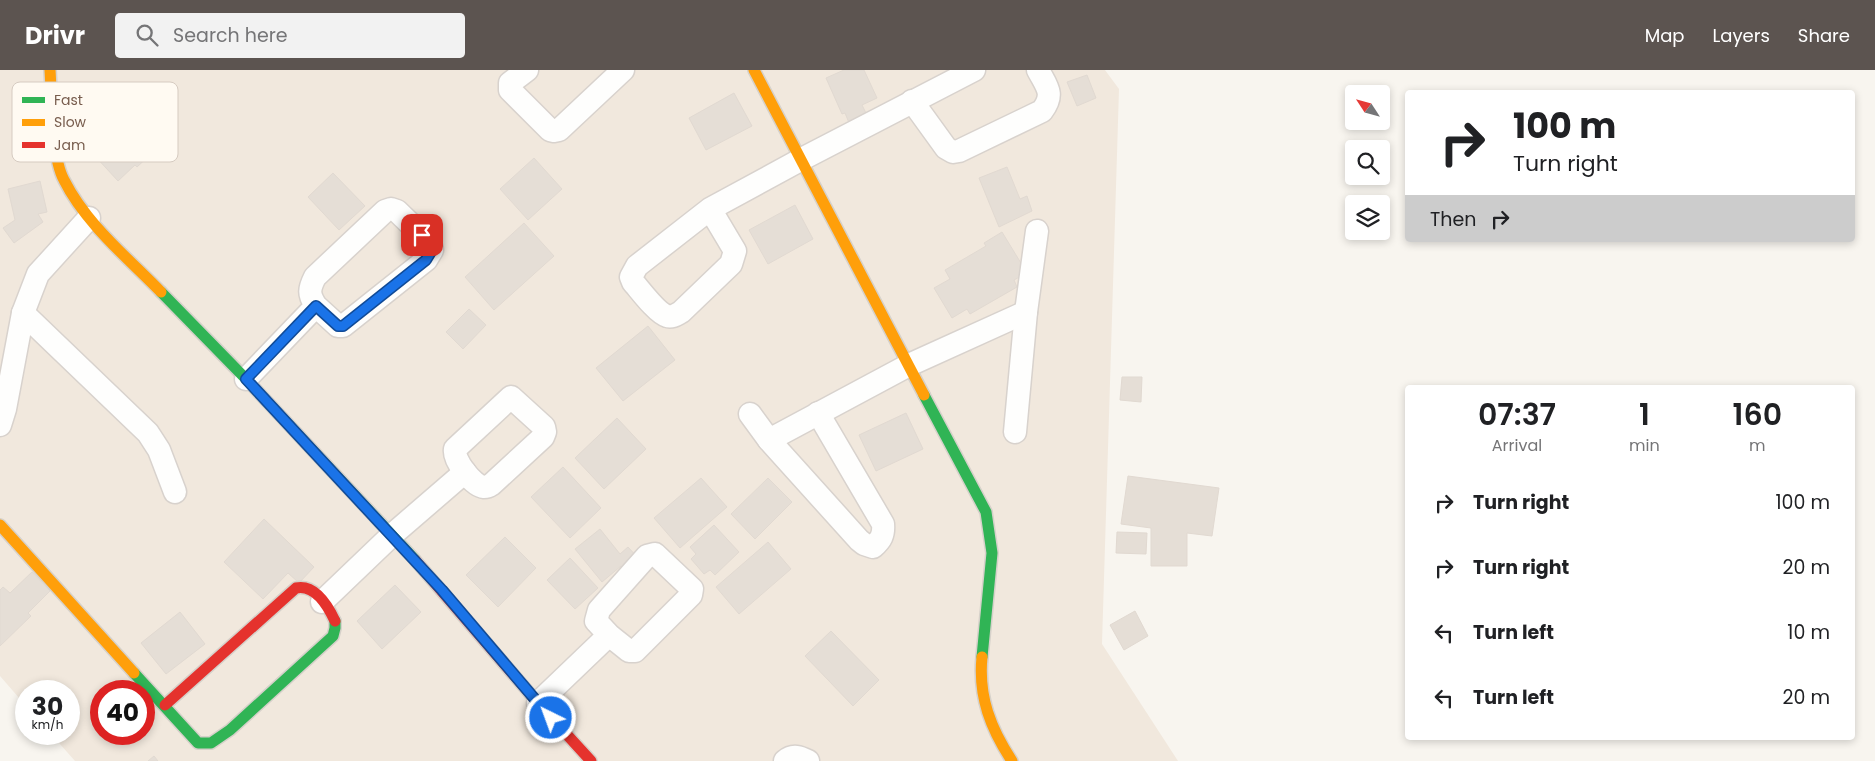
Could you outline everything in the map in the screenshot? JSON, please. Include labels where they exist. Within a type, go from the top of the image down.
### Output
[{"type":"street","points":[[526,70],[510,83],[510,90],[550,130],[554,131],[559,130],[623,70]]},
{"type":"street","points":[[754,70],[986,512],[992,553],[980,675],[985,703],[996,736],[1012,761]]},
{"type":"street","points":[[710,209],[735,251],[734,258],[731,264],[681,312],[672,317],[667,317],[661,313],[633,282],[631,277],[633,272],[648,257],[710,209],[974,70]]},
{"type":"street","points":[[912,101],[946,148],[953,152],[959,151],[1042,111],[1048,102],[1049,91],[1038,70]]},
{"type":"street","points":[[58,162],[63,178],[89,218],[246,379],[392,535],[590,761]]},
{"type":"street","points":[[391,209],[397,211],[430,243],[432,250],[426,260],[343,326],[338,326],[316,306],[310,297],[310,289],[315,277],[385,211],[391,209]]},
{"type":"street","points":[[0,425],[5,409],[23,313],[38,274],[89,218]]},
{"type":"street","points":[[1015,432],[1026,312],[1037,232]]},
{"type":"street","points":[[246,379],[316,306]]},
{"type":"street","points":[[769,440],[909,365],[1026,312]]},
{"type":"street","points":[[23,313],[148,433],[159,450],[175,492]]},
{"type":"street","points":[[750,414],[769,440],[859,540],[873,547],[884,534],[883,524],[818,413]]},
{"type":"street","points":[[322,602],[392,535],[465,472]]},
{"type":"street","points":[[0,525],[198,743],[206,745],[213,743],[333,636],[336,630],[335,621],[322,602],[309,588],[303,586],[296,588],[164,705]]},
{"type":"street","points":[[538,703],[609,635]]},
{"type":"street","points":[[785,761],[797,756],[808,761]]},
{"type":"shaded area","points":[[0,70],[1105,70],[1119,89],[1102,644],[1178,761],[75,761],[61,745],[80,745],[80,680],[15,680],[15,693],[0,676]]},
{"type":"building","points":[[844,70],[864,70],[877,98],[862,105],[870,121],[852,130],[845,113],[842,114],[826,78]]},
{"type":"building","points":[[1087,75],[1096,98],[1077,106],[1067,82]]},
{"type":"building","points":[[734,93],[752,126],[706,150],[689,118]]},
{"type":"building","points":[[534,158],[562,189],[528,220],[500,189]]},
{"type":"building","points":[[100,162],[142,162],[137,167],[135,165],[118,181]]},
{"type":"building","points":[[1007,167],[1020,199],[1027,196],[1032,211],[999,227],[979,178]]},
{"type":"building","points":[[333,173],[365,206],[339,230],[308,197]]},
{"type":"building","points":[[40,181],[47,212],[38,214],[43,222],[14,243],[3,228],[15,220],[8,189]]},
{"type":"building","points":[[795,205],[813,239],[768,264],[749,230]]},
{"type":"building","points":[[524,223],[554,256],[494,310],[465,277]]},
{"type":"building","points":[[1002,232],[1027,273],[1014,280],[1017,287],[970,314],[967,309],[952,318],[934,288],[950,279],[945,270],[986,246],[984,243]]},
{"type":"building","points":[[469,309],[486,325],[463,349],[446,332]]},
{"type":"building","points":[[648,326],[675,360],[623,401],[596,368]]},
{"type":"building","points":[[1122,377],[1142,377],[1141,402],[1120,400]]},
{"type":"building","points":[[906,413],[923,449],[876,471],[859,435]]},
{"type":"building","points":[[617,418],[646,449],[604,489],[575,458]]},
{"type":"building","points":[[563,467],[601,508],[570,538],[531,497]]},
{"type":"building","points":[[1128,476],[1219,488],[1212,536],[1187,533],[1187,566],[1151,566],[1151,528],[1121,524]]},
{"type":"building","points":[[701,478],[727,507],[680,548],[654,518]]},
{"type":"building","points":[[768,478],[792,502],[755,539],[731,514]]},
{"type":"building","points":[[264,519],[314,567],[299,583],[288,573],[263,599],[224,562]]},
{"type":"building","points":[[714,525],[739,552],[715,575],[710,570],[704,574],[691,559],[696,554],[690,547]]},
{"type":"building","points":[[600,529],[620,554],[628,547],[639,559],[626,571],[621,566],[602,582],[575,549]]},
{"type":"building","points":[[1117,532],[1147,533],[1146,554],[1116,553]]},
{"type":"building","points":[[505,537],[536,568],[498,607],[466,575]]},
{"type":"building","points":[[768,542],[791,569],[739,614],[716,587]]},
{"type":"building","points":[[570,558],[598,588],[575,609],[547,580]]},
{"type":"building","points":[[32,572],[50,591],[28,613],[31,616],[0,646],[0,590],[3,587],[10,593]]},
{"type":"building","points":[[395,585],[421,612],[382,649],[357,621]]},
{"type":"building","points":[[1135,611],[1148,636],[1124,650],[1110,625]]},
{"type":"building","points":[[180,612],[205,644],[166,674],[141,643]]},
{"type":"building","points":[[831,631],[879,680],[853,706],[805,656]]},
{"type":"building","points":[[154,756],[158,761],[148,761]]},
{"type":"traffic: fast","points":[[161,292],[246,379],[415,560]]},
{"type":"traffic: fast","points":[[924,395],[986,512],[992,553],[982,657]]},
{"type":"traffic: fast","points":[[134,673],[198,743],[211,743],[230,730],[333,636],[335,621]]},
{"type":"traffic: slow","points":[[50,70],[51,82]]},
{"type":"traffic: slow","points":[[754,70],[924,395]]},
{"type":"traffic: slow","points":[[58,162],[64,180],[84,211],[96,226],[161,292]]},
{"type":"traffic: slow","points":[[0,525],[134,673]]},
{"type":"traffic: slow","points":[[982,657],[981,672],[984,699],[992,725],[1012,761]]},
{"type":"traffic: jam","points":[[415,560],[538,703],[591,761]]},
{"type":"traffic: jam","points":[[165,705],[296,588],[309,589],[320,597],[335,621]]},
{"type":"route","points":[[422,235],[430,243],[432,250],[426,260],[343,326],[338,326],[316,306],[246,379],[442,590],[551,718]]}]
